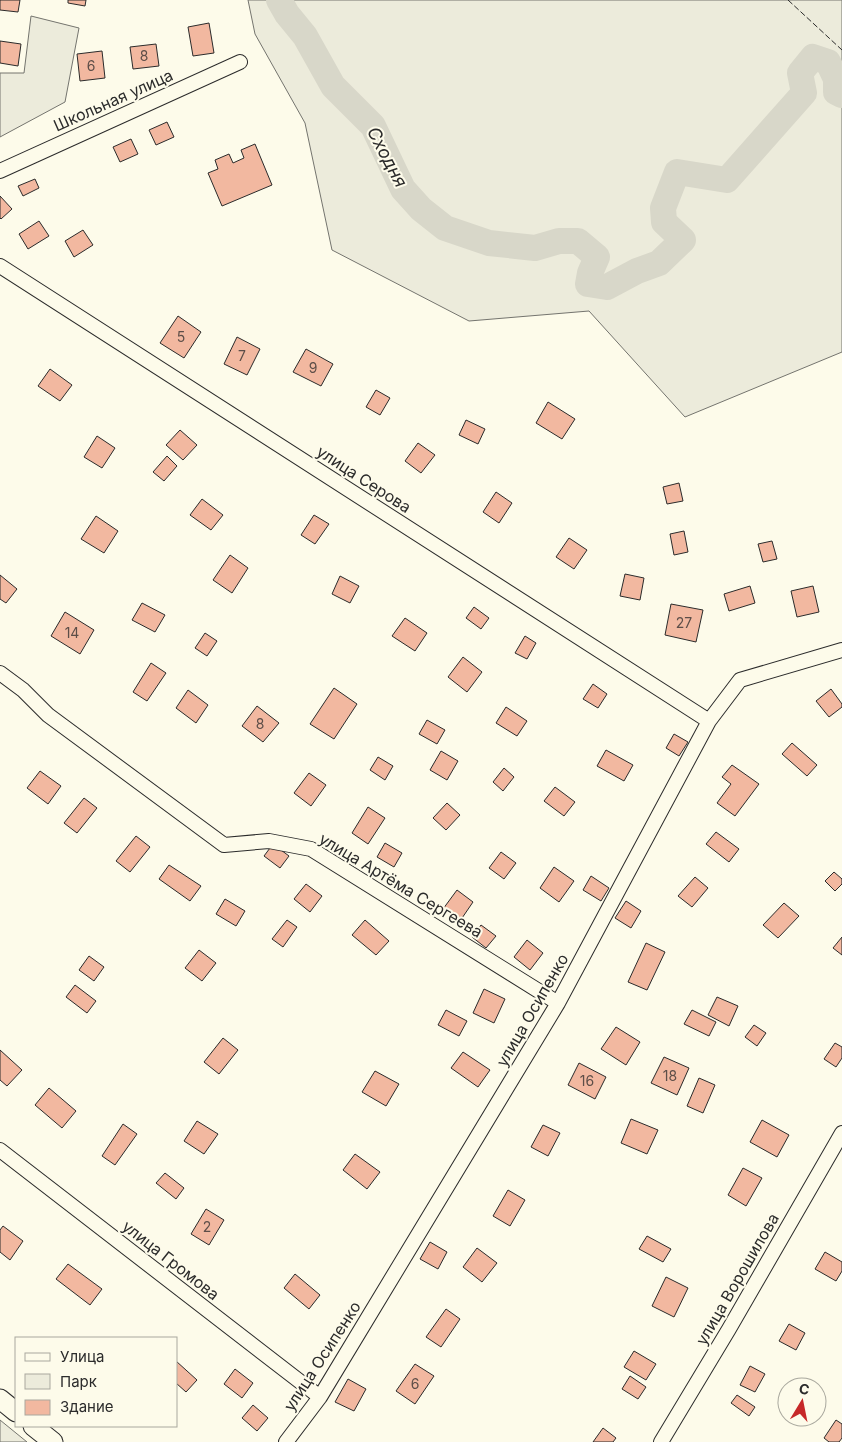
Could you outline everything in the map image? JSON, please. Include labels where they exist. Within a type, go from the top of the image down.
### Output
[{"type":"street","name":"Школьная улица","points":[[0,171],[240,62]]},
{"type":"street","name":"улица Серова","points":[[0,266],[709,721]]},
{"type":"street","name":"улица Осипенко","points":[[286,1442],[320,1397],[558,1003],[709,721],[740,680],[842,650]]},
{"type":"street","name":"улица Артёма Сергеева","points":[[0,673],[23,690],[48,715],[224,844],[270,841],[311,849],[558,1003]]},
{"type":"street","name":"улица Ворошилова","points":[[661,1442],[729,1329],[842,1133]]},
{"type":"street","name":"улица Громова","points":[[0,1150],[320,1397]]},
{"type":"street","points":[[0,1399],[15,1411]]},
{"type":"street","points":[[34,1427],[54,1442]]},
{"type":"green space","points":[[248,0],[842,0],[842,352],[685,417],[589,311],[469,321],[332,250],[305,123],[255,34]]},
{"type":"green space","points":[[31,16],[79,28],[65,102],[0,137],[0,73],[24,73]]},
{"type":"green space","points":[[0,1420],[27,1442],[0,1442]]},
{"type":"building","points":[[0,0],[20,0],[18,12],[0,10]]},
{"type":"building","points":[[68,0],[86,0],[85,6],[68,3]]},
{"type":"building","points":[[209,23],[214,53],[193,56],[188,27]]},
{"type":"building","points":[[0,41],[21,44],[18,66],[0,63]]},
{"type":"building","points":[[156,44],[159,66],[133,69],[130,47]]},
{"type":"building","points":[[102,51],[105,78],[80,81],[77,54]]},
{"type":"building","points":[[167,122],[174,137],[156,145],[149,130]]},
{"type":"building","points":[[131,139],[138,154],[120,162],[113,147]]},
{"type":"building","points":[[255,144],[272,185],[222,206],[208,173],[218,169],[215,160],[229,154],[233,163],[244,158],[241,150]]},
{"type":"building","points":[[35,179],[39,188],[23,196],[18,186]]},
{"type":"building","points":[[0,196],[12,209],[1,219],[0,218]]},
{"type":"building","points":[[39,221],[49,236],[28,249],[19,234]]},
{"type":"building","points":[[83,230],[93,245],[74,257],[65,241]]},
{"type":"building","points":[[178,316],[201,332],[184,358],[160,343]]},
{"type":"building","points":[[237,337],[260,349],[247,375],[224,364]]},
{"type":"building","points":[[306,349],[333,364],[321,386],[293,372]]},
{"type":"building","points":[[50,369],[72,385],[60,401],[38,386]]},
{"type":"building","points":[[376,390],[390,398],[380,415],[366,407]]},
{"type":"building","points":[[548,402],[575,419],[562,439],[536,423]]},
{"type":"building","points":[[466,420],[485,429],[478,444],[459,435]]},
{"type":"building","points":[[180,430],[197,445],[183,460],[166,445]]},
{"type":"building","points":[[97,436],[115,448],[102,468],[84,457]]},
{"type":"building","points":[[418,443],[435,455],[421,473],[405,461]]},
{"type":"building","points":[[167,456],[177,466],[164,481],[153,472]]},
{"type":"building","points":[[679,483],[683,501],[667,504],[663,487]]},
{"type":"building","points":[[496,492],[512,503],[499,523],[483,512]]},
{"type":"building","points":[[202,499],[223,515],[211,530],[190,515]]},
{"type":"building","points":[[314,515],[329,524],[315,544],[301,535]]},
{"type":"building","points":[[96,516],[118,531],[104,553],[81,539]]},
{"type":"building","points":[[684,531],[688,552],[674,555],[670,534]]},
{"type":"building","points":[[569,538],[587,550],[574,569],[556,557]]},
{"type":"building","points":[[772,541],[777,559],[763,562],[758,544]]},
{"type":"building","points":[[230,555],[248,568],[232,593],[213,580]]},
{"type":"building","points":[[625,574],[644,578],[640,600],[620,596]]},
{"type":"building","points":[[0,575],[17,589],[6,603],[0,599]]},
{"type":"building","points":[[340,576],[359,586],[350,603],[332,594]]},
{"type":"building","points":[[750,586],[755,603],[729,611],[724,594]]},
{"type":"building","points":[[813,586],[819,612],[797,617],[791,591]]},
{"type":"building","points":[[142,603],[165,615],[155,632],[132,620]]},
{"type":"building","points":[[671,604],[703,610],[696,642],[665,635]]},
{"type":"building","points":[[474,607],[489,618],[481,629],[466,618]]},
{"type":"building","points":[[65,612],[94,630],[80,654],[51,636]]},
{"type":"building","points":[[405,618],[427,633],[415,651],[392,636]]},
{"type":"building","points":[[205,633],[217,641],[207,656],[195,648]]},
{"type":"building","points":[[525,636],[536,643],[527,659],[515,653]]},
{"type":"building","points":[[463,657],[482,672],[467,692],[448,677]]},
{"type":"building","points":[[151,663],[166,673],[147,701],[133,692]]},
{"type":"building","points":[[593,684],[607,694],[598,708],[583,699]]},
{"type":"building","points":[[334,688],[357,704],[334,739],[310,724]]},
{"type":"building","points":[[831,689],[842,704],[842,707],[829,717],[816,701]]},
{"type":"building","points":[[188,690],[208,705],[196,723],[176,708]]},
{"type":"building","points":[[257,706],[279,723],[263,742],[242,726]]},
{"type":"building","points":[[506,707],[527,721],[517,736],[496,723]]},
{"type":"building","points":[[427,720],[445,730],[437,744],[419,734]]},
{"type":"building","points":[[674,734],[688,742],[679,756],[666,748]]},
{"type":"building","points":[[792,743],[817,765],[807,776],[782,754]]},
{"type":"building","points":[[606,750],[633,765],[624,781],[597,766]]},
{"type":"building","points":[[441,751],[458,761],[447,780],[430,770]]},
{"type":"building","points":[[378,757],[393,766],[385,780],[370,770]]},
{"type":"building","points":[[732,765],[759,784],[735,816],[717,803],[731,784],[722,777]]},
{"type":"building","points":[[504,768],[514,777],[503,791],[493,782]]},
{"type":"building","points":[[40,771],[61,786],[48,804],[27,788]]},
{"type":"building","points":[[309,773],[326,785],[311,806],[294,793]]},
{"type":"building","points":[[555,787],[575,802],[564,816],[544,801]]},
{"type":"building","points":[[84,798],[97,808],[77,833],[64,823]]},
{"type":"building","points":[[447,803],[460,815],[446,830],[433,818]]},
{"type":"building","points":[[368,807],[385,818],[368,844],[352,833]]},
{"type":"building","points":[[716,832],[739,849],[729,862],[706,844]]},
{"type":"building","points":[[136,836],[150,847],[130,872],[116,861]]},
{"type":"building","points":[[385,843],[402,853],[394,867],[377,857]]},
{"type":"building","points":[[273,844],[289,856],[280,868],[264,856]]},
{"type":"building","points":[[501,852],[516,863],[504,879],[489,868]]},
{"type":"building","points":[[169,865],[201,886],[190,901],[159,879]]},
{"type":"building","points":[[554,867],[574,881],[559,902],[540,888]]},
{"type":"building","points":[[834,872],[842,879],[842,884],[835,891],[825,881]]},
{"type":"building","points":[[591,876],[609,888],[601,901],[583,890]]},
{"type":"building","points":[[695,877],[708,888],[692,907],[678,896]]},
{"type":"building","points":[[306,884],[322,896],[310,912],[294,899]]},
{"type":"building","points":[[457,890],[473,902],[460,921],[443,909]]},
{"type":"building","points":[[225,899],[245,911],[236,926],[216,914]]},
{"type":"building","points":[[626,901],[641,911],[631,928],[615,918]]},
{"type":"building","points":[[784,903],[799,916],[778,938],[763,925]]},
{"type":"building","points":[[287,920],[297,927],[283,947],[272,939]]},
{"type":"building","points":[[365,920],[389,941],[376,955],[352,935]]},
{"type":"building","points":[[481,925],[496,936],[486,948],[472,937]]},
{"type":"building","points":[[842,937],[842,955],[833,948]]},
{"type":"building","points":[[527,940],[543,953],[530,970],[514,957]]},
{"type":"building","points":[[646,943],[665,952],[647,990],[628,982]]},
{"type":"building","points":[[199,950],[216,963],[202,981],[185,968]]},
{"type":"building","points":[[89,956],[104,967],[94,981],[79,970]]},
{"type":"building","points":[[75,985],[96,1001],[87,1013],[66,997]]},
{"type":"building","points":[[484,989],[505,999],[494,1023],[473,1013]]},
{"type":"building","points":[[717,997],[738,1006],[729,1026],[708,1015]]},
{"type":"building","points":[[446,1010],[467,1021],[459,1036],[438,1025]]},
{"type":"building","points":[[692,1010],[716,1022],[709,1036],[684,1024]]},
{"type":"building","points":[[754,1025],[766,1033],[757,1046],[745,1037]]},
{"type":"building","points":[[616,1027],[640,1042],[626,1065],[601,1049]]},
{"type":"building","points":[[223,1038],[238,1050],[219,1074],[204,1062]]},
{"type":"building","points":[[835,1043],[842,1047],[842,1058],[836,1067],[824,1059]]},
{"type":"building","points":[[0,1050],[22,1070],[7,1086],[0,1080]]},
{"type":"building","points":[[463,1052],[490,1070],[478,1087],[451,1068]]},
{"type":"building","points":[[664,1057],[689,1068],[677,1095],[651,1083]]},
{"type":"building","points":[[579,1063],[606,1077],[595,1099],[568,1085]]},
{"type":"building","points":[[375,1071],[399,1084],[386,1106],[362,1092]]},
{"type":"building","points":[[699,1078],[715,1085],[703,1113],[687,1106]]},
{"type":"building","points":[[49,1088],[76,1111],[62,1128],[35,1105]]},
{"type":"building","points":[[631,1119],[658,1130],[647,1154],[621,1143]]},
{"type":"building","points":[[762,1120],[789,1135],[777,1157],[750,1142]]},
{"type":"building","points":[[197,1121],[218,1134],[204,1154],[184,1141]]},
{"type":"building","points":[[123,1124],[137,1134],[115,1165],[102,1156]]},
{"type":"building","points":[[543,1125],[560,1133],[548,1156],[531,1147]]},
{"type":"building","points":[[355,1154],[380,1172],[367,1189],[343,1170]]},
{"type":"building","points":[[743,1168],[762,1178],[746,1206],[728,1195]]},
{"type":"building","points":[[165,1173],[184,1188],[176,1199],[156,1183]]},
{"type":"building","points":[[508,1190],[525,1200],[510,1226],[493,1216]]},
{"type":"building","points":[[206,1209],[224,1220],[209,1245],[191,1234]]},
{"type":"building","points":[[3,1226],[23,1241],[10,1260],[0,1252],[0,1230]]},
{"type":"building","points":[[647,1236],[671,1249],[663,1262],[639,1249]]},
{"type":"building","points":[[430,1242],[447,1252],[438,1269],[420,1259]]},
{"type":"building","points":[[477,1248],[497,1263],[482,1282],[463,1267]]},
{"type":"building","points":[[825,1252],[842,1262],[842,1271],[836,1281],[815,1269]]},
{"type":"building","points":[[68,1264],[102,1289],[90,1305],[56,1279]]},
{"type":"building","points":[[295,1274],[320,1295],[309,1309],[284,1288]]},
{"type":"building","points":[[666,1277],[688,1288],[674,1317],[652,1306]]},
{"type":"building","points":[[446,1309],[460,1319],[441,1347],[426,1337]]},
{"type":"building","points":[[789,1324],[805,1333],[796,1350],[779,1341]]},
{"type":"building","points":[[634,1351],[656,1364],[646,1380],[624,1367]]},
{"type":"building","points":[[178,1363],[197,1380],[186,1392],[178,1385]]},
{"type":"building","points":[[415,1364],[434,1376],[415,1404],[396,1391]]},
{"type":"building","points":[[750,1366],[765,1374],[755,1392],[740,1385]]},
{"type":"building","points":[[235,1369],[253,1383],[242,1398],[224,1384]]},
{"type":"building","points":[[630,1376],[646,1387],[638,1399],[622,1389]]},
{"type":"building","points":[[348,1379],[366,1389],[354,1411],[335,1402]]},
{"type":"building","points":[[737,1395],[755,1407],[749,1416],[731,1403]]},
{"type":"building","points":[[253,1405],[268,1418],[257,1431],[242,1418]]},
{"type":"building","points":[[836,1420],[842,1424],[842,1438],[839,1442],[829,1442],[824,1438]]},
{"type":"building","points":[[603,1428],[616,1438],[613,1442],[593,1442]]},
{"type":"waterway","name":"Сходня","points":[[279,0],[287,14],[305,36],[333,86],[373,126],[403,189],[421,209],[445,228],[489,243],[535,248],[559,241],[578,241],[597,257],[590,273],[588,284],[607,287],[637,271],[659,263],[683,240],[664,222],[663,208],[677,172],[727,180],[804,93],[800,73],[813,57],[828,62],[836,79],[836,92],[842,95]]},
{"type":"fence","points":[[788,0],[842,50]]}]
